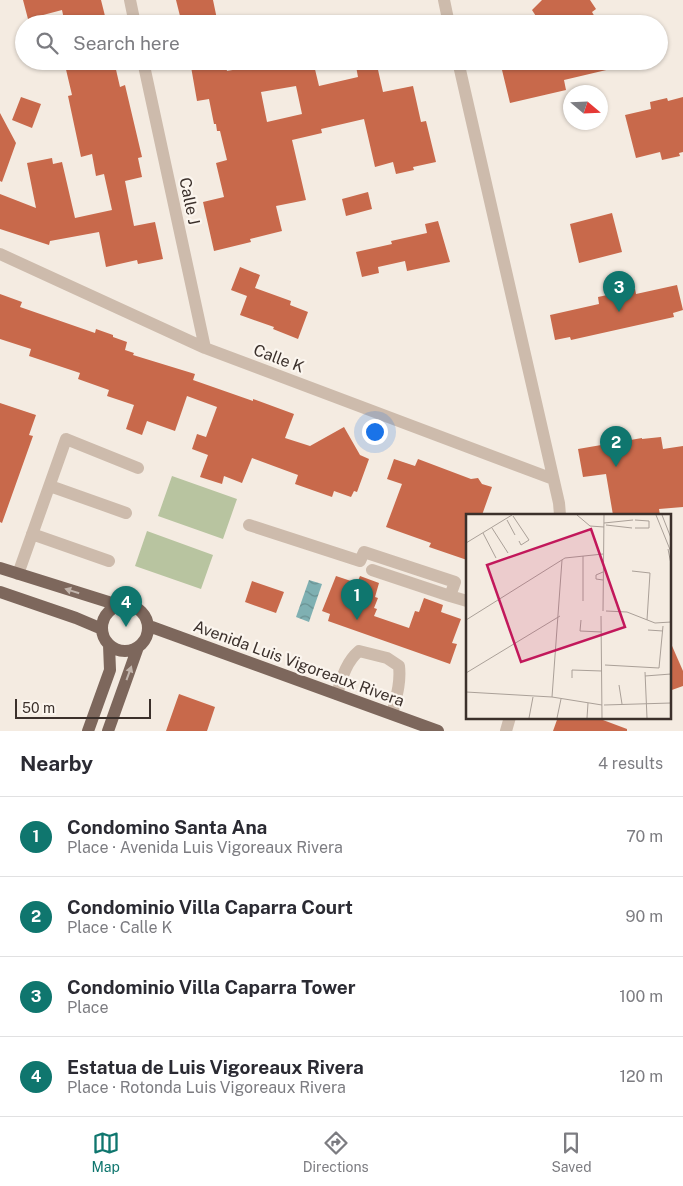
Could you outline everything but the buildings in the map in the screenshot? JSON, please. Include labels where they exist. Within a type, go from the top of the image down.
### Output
[{"type":"main road","points":[[0,568],[118,605],[131,605],[138,608],[144,614],[148,626],[146,638],[138,647],[108,731]]},
{"type":"main road","points":[[0,592],[102,629]]},
{"type":"main road","points":[[118,605],[106,614],[102,629],[104,638],[109,645],[123,651],[138,647]]},
{"type":"main road","name":"Avenida Luis Vigoreaux Rivera","points":[[148,626],[438,731]]},
{"type":"main road","points":[[88,731],[110,670],[109,645]]},
{"type":"street","points":[[130,0],[133,15]]},
{"type":"street","points":[[444,0],[447,15]]},
{"type":"street","name":"Calle J","points":[[145,70],[205,348]]},
{"type":"street","points":[[460,70],[559,503],[560,514]]},
{"type":"street","name":"Calle K","points":[[0,254],[205,348],[553,479]]},
{"type":"street","points":[[18,574],[66,439],[138,468]]},
{"type":"street","points":[[50,486],[126,513]]},
{"type":"street","points":[[248,525],[360,561],[364,552],[455,582],[450,596]]},
{"type":"street","points":[[32,534],[109,561]]},
{"type":"street","points":[[372,570],[466,601]]},
{"type":"street","points":[[337,694],[349,661],[359,651],[387,658],[399,666],[400,675],[392,714]]},
{"type":"street","points":[[506,731],[510,718]]},
{"type":"green space","points":[[172,476],[237,499],[223,539],[158,516]]},
{"type":"green space","points":[[147,531],[213,555],[201,589],[135,566]]},
{"type":"water","points":[[309,580],[322,584],[309,622],[296,617]]},
{"type":"place","name":"Condominio Villa Caparra Tower","points":[[619,312]]},
{"type":"place","name":"Condominio Villa Caparra Court","points":[[616,467]]},
{"type":"place","name":"Condomino Santa Ana","points":[[357,620]]},
{"type":"place","name":"Estatua de Luis Vigoreaux Rivera","points":[[126,627]]}]
